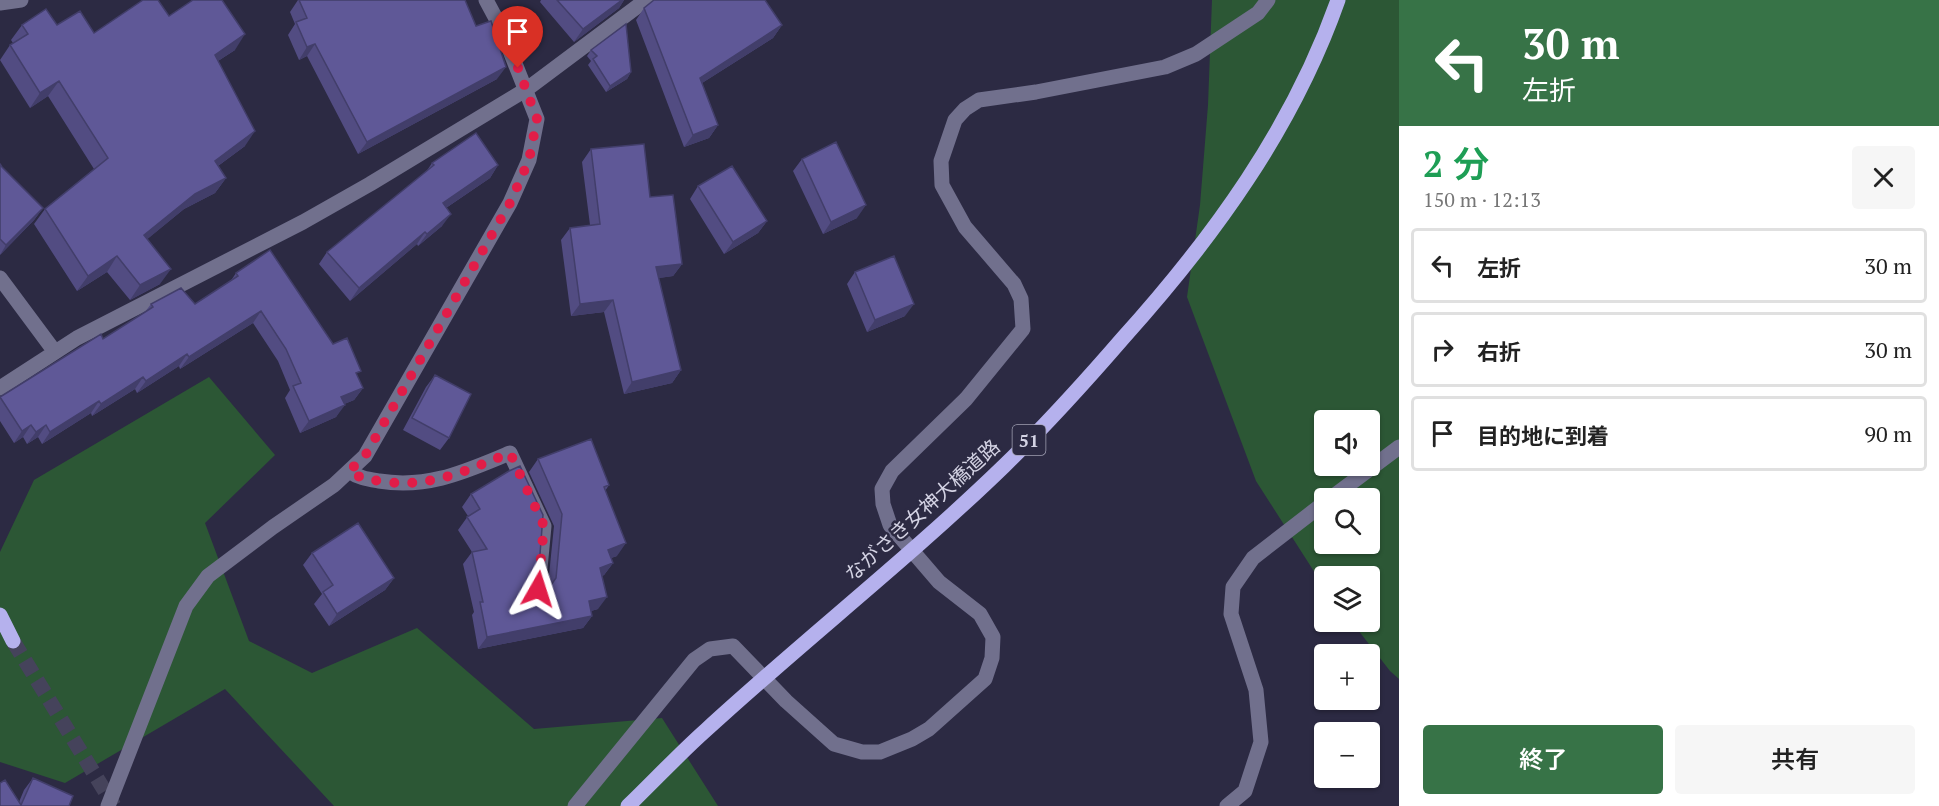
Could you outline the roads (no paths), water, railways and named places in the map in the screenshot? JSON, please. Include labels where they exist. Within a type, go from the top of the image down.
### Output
[{"type":"main road","name":"ながさき女神大橋道路","points":[[628,806],[705,731],[1004,466],[1076,391],[1154,304],[1201,246],[1253,173],[1289,109],[1326,35],[1338,0]]},
{"type":"main road","points":[[0,615],[13,641]]},
{"type":"street","points":[[0,3],[21,0]]},
{"type":"street","points":[[108,806],[186,606],[208,576],[334,485],[365,456],[510,203],[529,160],[537,119],[501,28],[486,0]]},
{"type":"street","points":[[0,388],[77,338],[303,222],[370,184],[527,89],[646,0]]},
{"type":"street","points":[[575,806],[694,660],[710,650],[733,646],[786,701],[834,744],[862,752],[880,752],[912,739],[929,729],[985,679],[992,658],[993,636],[980,614],[939,582],[890,525],[883,504],[882,489],[892,471],[966,399],[1023,329],[1021,299],[1014,284],[965,227],[942,185],[941,161],[955,120],[965,109],[979,100],[1036,92],[1165,67],[1196,54],[1258,12],[1268,0]]},
{"type":"street","points":[[0,278],[55,352]]},
{"type":"street","points":[[1344,488],[1399,447]]},
{"type":"street","points":[[349,471],[359,478],[409,484],[447,478],[510,453],[544,526],[538,589]]},
{"type":"street","points":[[1227,806],[1245,791],[1262,742],[1256,690],[1231,614],[1233,587],[1252,558],[1314,511]]},
{"type":"tunnel","points":[[13,641],[114,806]]}]
